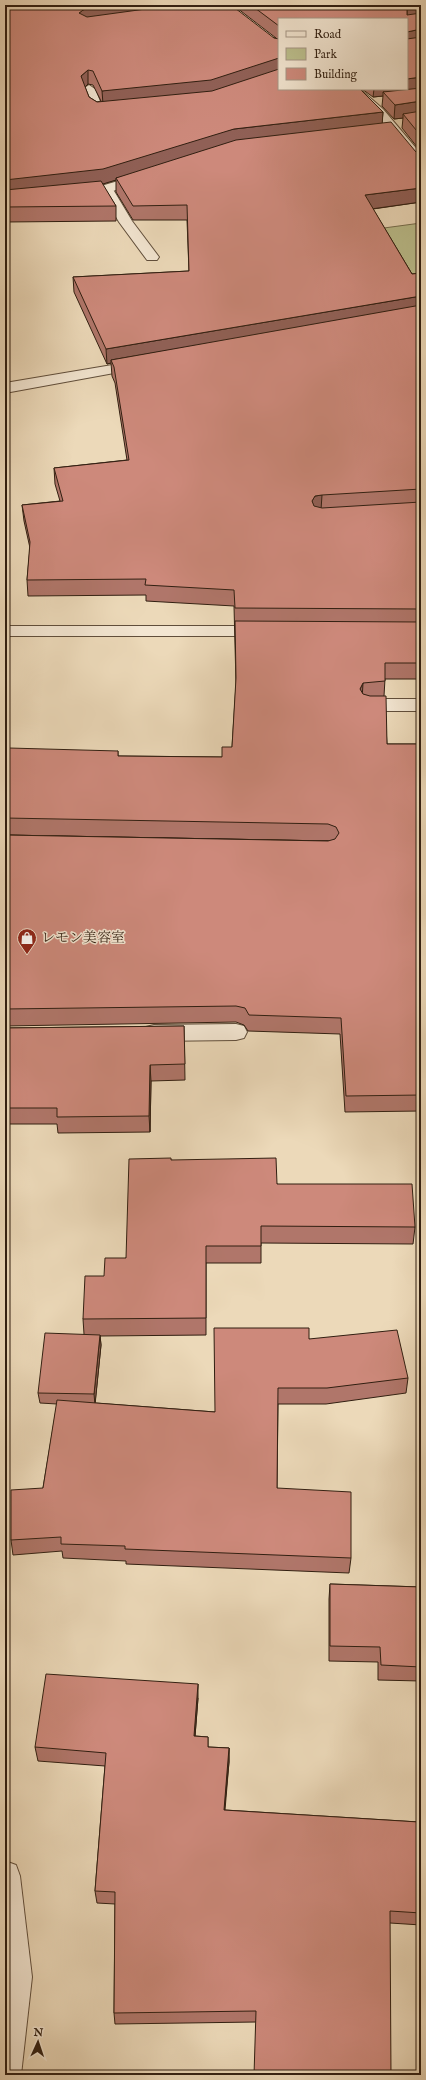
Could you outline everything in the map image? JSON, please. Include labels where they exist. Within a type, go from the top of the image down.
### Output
[{"type":"street","points":[[89,89],[97,110],[127,107]]},
{"type":"street","points":[[354,90],[369,103],[421,162]]},
{"type":"street","points":[[369,103],[384,101]]},
{"type":"street","points":[[60,194],[106,189],[159,172]]},
{"type":"street","points":[[106,189],[126,222],[152,257]]},
{"type":"street","points":[[5,388],[154,362]]},
{"type":"street","points":[[5,631],[282,631]]},
{"type":"street","points":[[370,705],[421,705]]},
{"type":"street","points":[[132,1033],[236,1032]]},
{"type":"street","points":[[5,1876],[10,1977],[5,2075]]},
{"type":"green space","points":[[421,223],[421,300],[369,230]]},
{"type":"building","points":[[5,5],[109,5],[86,8],[79,13],[87,17],[175,5],[231,5],[274,38],[278,39],[278,58],[211,80],[102,91],[93,71],[88,70],[81,76],[89,97],[97,102],[212,91],[278,69],[278,90],[361,90],[383,112],[234,129],[103,169],[5,180]]},
{"type":"building","points":[[251,5],[420,5],[407,7],[407,15],[421,13],[421,29],[408,32],[408,18],[278,18],[278,25]]},
{"type":"building","points":[[421,37],[421,77],[408,79],[408,39]]},
{"type":"building","points":[[421,88],[421,101],[395,105],[383,92],[408,90]]},
{"type":"building","points":[[421,111],[421,136],[403,114]]},
{"type":"building","points":[[391,122],[416,152],[421,153],[421,188],[365,195],[412,274],[421,273],[421,296],[106,349],[73,277],[189,271],[187,205],[133,206],[116,178],[236,140]]},
{"type":"building","points":[[101,181],[116,206],[5,207],[5,190]]},
{"type":"building","points":[[421,305],[421,489],[322,495],[315,496],[312,501],[314,506],[322,508],[421,502],[421,609],[235,608],[234,590],[145,585],[146,579],[27,580],[30,542],[22,505],[63,501],[54,468],[129,460],[114,367],[111,360]]},
{"type":"building","points":[[235,621],[421,622],[421,663],[385,663],[385,681],[363,683],[360,689],[363,694],[370,696],[386,696],[387,744],[421,744],[421,1095],[346,1096],[341,1018],[249,1015],[245,1008],[236,1006],[5,1009],[5,835],[328,841],[335,839],[339,833],[336,827],[328,824],[5,818],[5,789],[9,748],[118,751],[118,756],[222,757],[222,747],[232,747],[236,678]]},
{"type":"building","points":[[184,1026],[185,1064],[150,1065],[149,1116],[57,1117],[57,1108],[5,1108],[5,1028]]},
{"type":"building","points":[[171,1158],[171,1160],[276,1158],[277,1184],[412,1184],[415,1227],[261,1226],[261,1246],[206,1246],[206,1318],[83,1319],[85,1276],[104,1276],[105,1258],[126,1258],[129,1159]]},
{"type":"building","points":[[214,1328],[309,1328],[309,1339],[397,1330],[408,1378],[327,1388],[278,1388],[277,1488],[351,1492],[351,1558],[125,1549],[125,1546],[61,1544],[61,1537],[11,1540],[11,1490],[43,1488],[57,1400],[215,1412]]},
{"type":"building","points":[[45,1333],[100,1335],[94,1394],[38,1393]]},
{"type":"building","points":[[330,1584],[421,1587],[421,1667],[381,1665],[380,1647],[330,1646]]},
{"type":"building","points":[[46,1674],[198,1684],[194,1736],[208,1737],[208,1747],[229,1748],[224,1810],[419,1822],[419,1819],[421,1819],[421,1913],[390,1911],[391,2075],[254,2075],[256,2011],[114,2013],[115,1892],[95,1891],[106,1753],[35,1747]]},
{"type":"place","name":"レモン美容室","points":[[27,955]]}]
